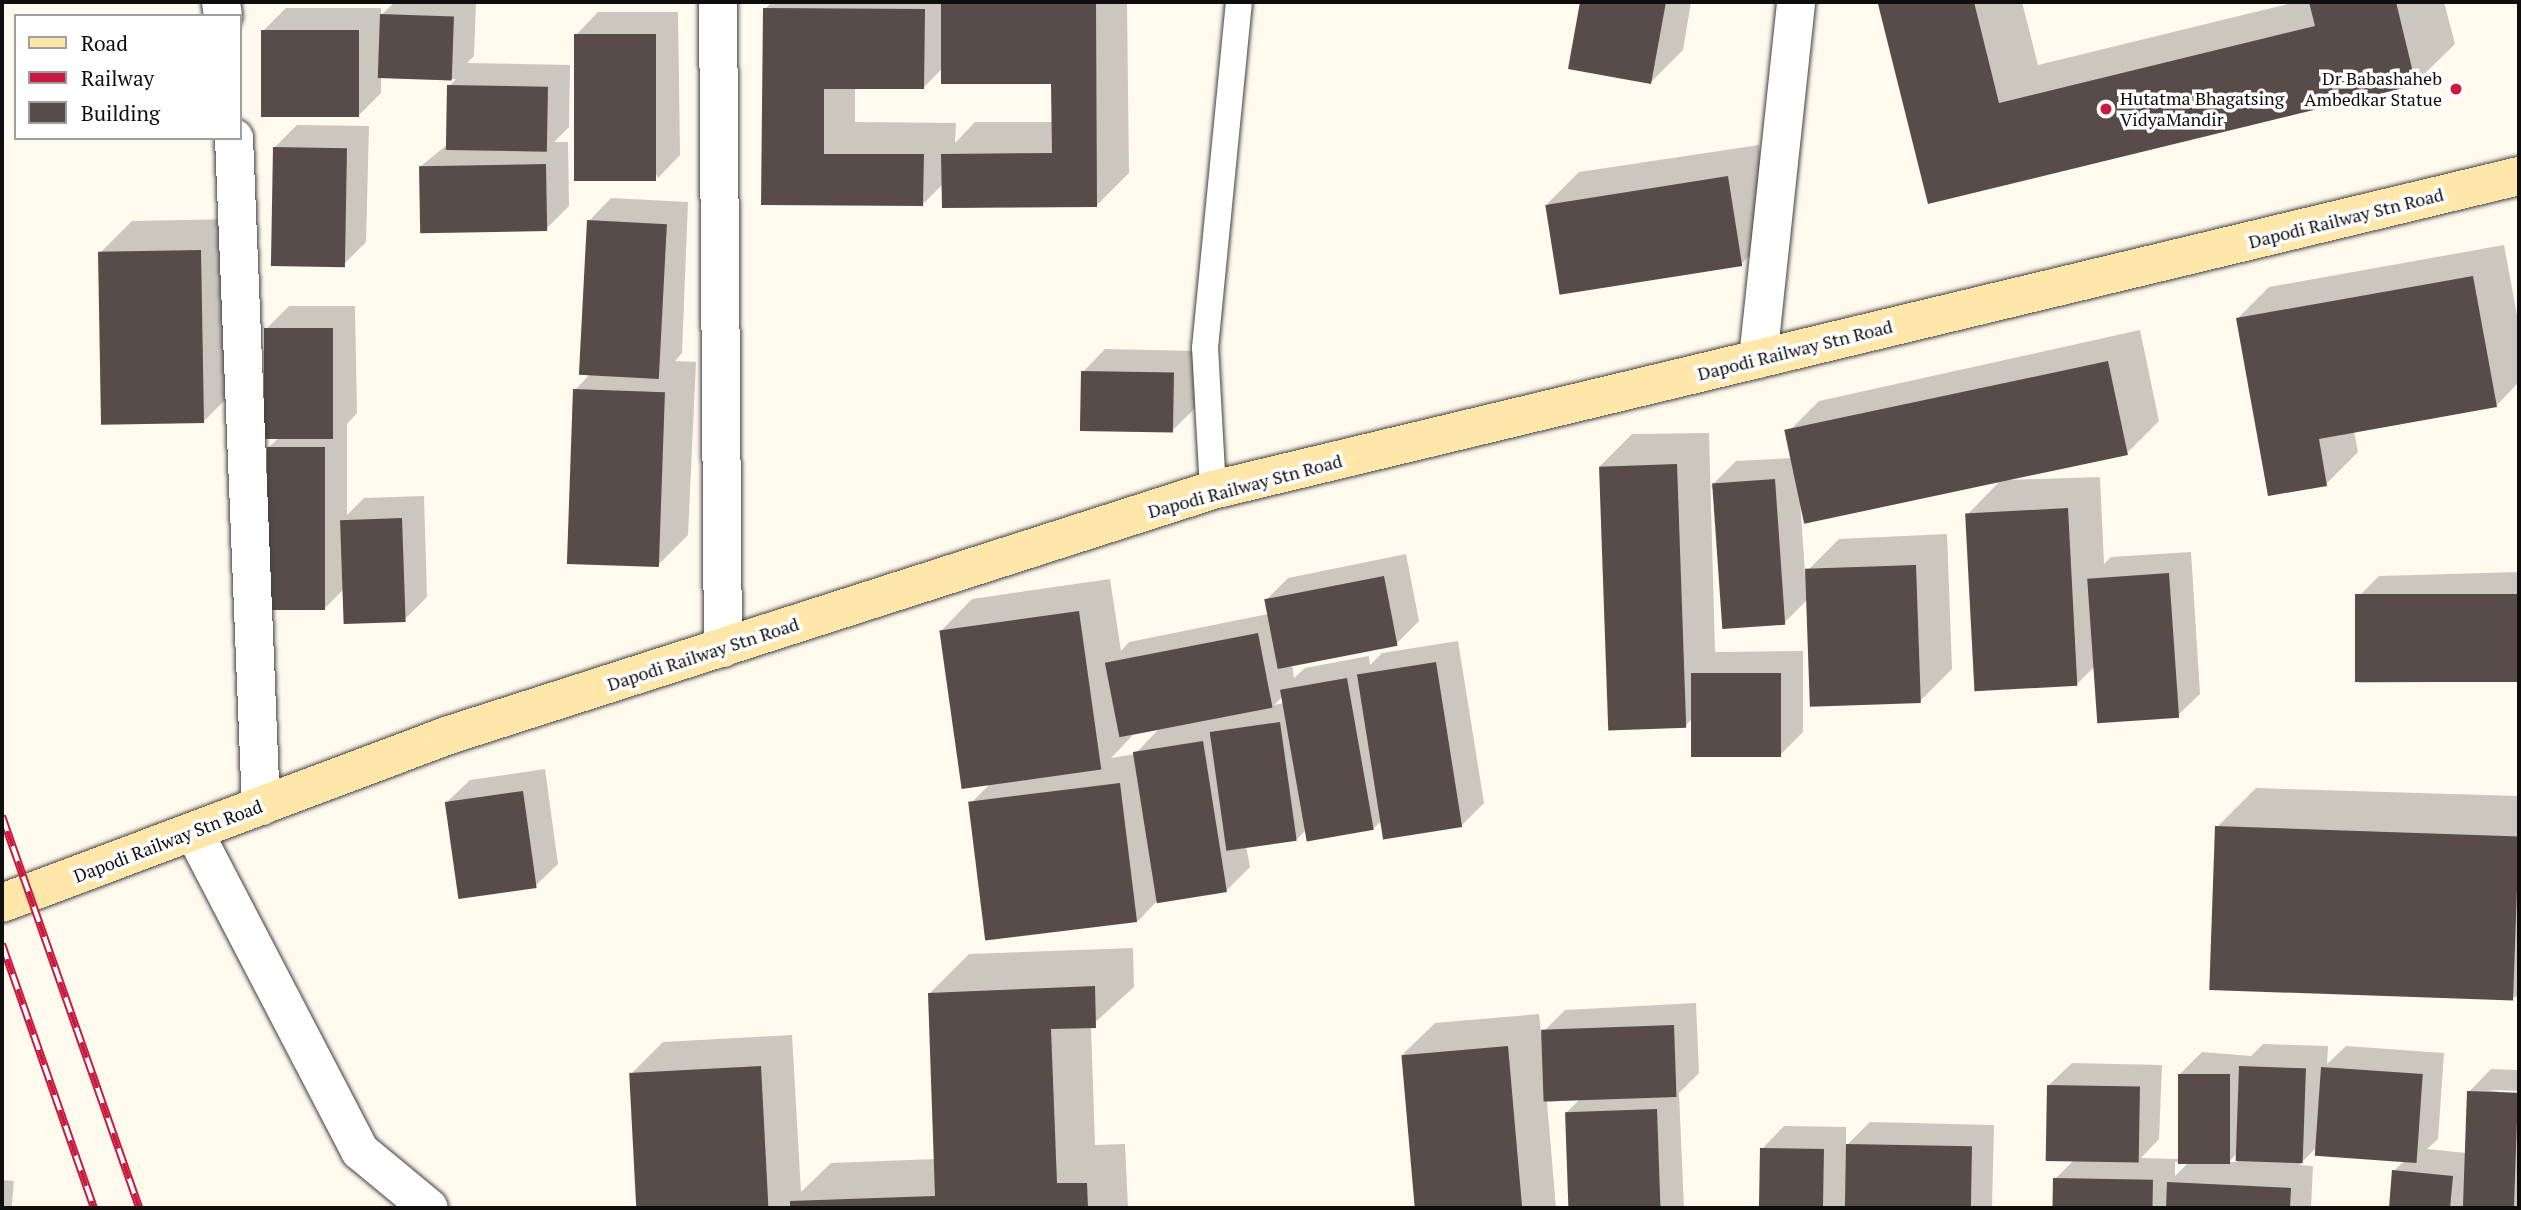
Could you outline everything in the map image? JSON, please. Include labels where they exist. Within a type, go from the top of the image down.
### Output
[{"type":"main road","name":"Dapodi Railway Stn Road","points":[[2,903],[449,735],[1213,490],[2519,176]]},
{"type":"street","points":[[718,2],[723,648]]},
{"type":"street","points":[[1758,359],[1796,2]]},
{"type":"street","points":[[234,140],[261,806]]},
{"type":"street","points":[[194,832],[360,1151],[429,1208]]},
{"type":"lane","points":[[1213,490],[1205,348],[1238,2]]},
{"type":"building","points":[[941,2],[1096,2],[1097,207],[942,208],[941,154],[1052,153],[1051,84],[941,84]]},
{"type":"building","points":[[1580,2],[1666,2],[1651,84],[1568,69]]},
{"type":"building","points":[[1974,2],[1999,103],[2315,26],[2309,2],[2396,2],[2416,85],[1928,204],[1878,4]]},
{"type":"building","points":[[763,8],[925,9],[924,89],[824,89],[824,154],[924,154],[923,206],[761,205]]},
{"type":"building","points":[[380,14],[454,17],[452,81],[378,78]]},
{"type":"building","points":[[261,30],[359,30],[359,117],[261,117]]},
{"type":"building","points":[[574,34],[656,34],[656,181],[574,181]]},
{"type":"building","points":[[447,85],[548,87],[547,152],[446,150]]},
{"type":"building","points":[[273,147],[347,148],[345,267],[271,266]]},
{"type":"building","points":[[546,164],[547,231],[420,233],[419,166]]},
{"type":"building","points":[[1728,176],[1742,266],[1560,295],[1545,205]]},
{"type":"building","points":[[587,220],[667,224],[659,379],[579,375]]},
{"type":"building","points":[[201,250],[204,423],[101,425],[98,252]]},
{"type":"building","points":[[2473,276],[2497,407],[2319,439],[2327,486],[2268,496],[2236,318]]},
{"type":"building","points":[[264,328],[333,328],[333,439],[264,439]]},
{"type":"building","points":[[2108,361],[2128,455],[1804,524],[1784,430]]},
{"type":"building","points":[[1081,371],[1174,373],[1173,433],[1080,431]]},
{"type":"building","points":[[573,389],[665,392],[659,567],[567,564]]},
{"type":"building","points":[[267,447],[325,447],[325,610],[267,610]]},
{"type":"building","points":[[1677,464],[1686,728],[1608,731],[1599,467]]},
{"type":"building","points":[[1775,479],[1785,625],[1722,629],[1712,483]]},
{"type":"building","points":[[2068,508],[2077,686],[1974,691],[1965,513]]},
{"type":"building","points":[[402,518],[406,622],[344,624],[340,520]]},
{"type":"building","points":[[1916,565],[1921,703],[1810,707],[1805,569]]},
{"type":"building","points":[[2169,573],[2179,718],[2097,723],[2087,579]]},
{"type":"building","points":[[1384,576],[1398,646],[1278,669],[1264,599]]},
{"type":"building","points":[[2355,594],[2519,594],[2519,682],[2355,682]]},
{"type":"building","points":[[1079,611],[1101,769],[962,789],[939,631]]},
{"type":"building","points":[[1258,633],[1273,708],[1119,737],[1105,663]]},
{"type":"building","points":[[1436,662],[1462,827],[1383,839],[1357,675]]},
{"type":"building","points":[[1691,673],[1781,673],[1781,757],[1691,757]]},
{"type":"building","points":[[1347,678],[1374,830],[1307,841],[1280,690]]},
{"type":"building","points":[[1280,722],[1297,841],[1226,851],[1210,732]]},
{"type":"building","points":[[1203,741],[1227,892],[1157,903],[1133,752]]},
{"type":"building","points":[[1120,783],[1137,922],[985,941],[968,802]]},
{"type":"building","points":[[523,791],[537,888],[458,899],[445,802]]},
{"type":"building","points":[[2215,826],[2519,837],[2513,1001],[2209,990]]},
{"type":"building","points":[[1095,986],[1096,1028],[1051,1029],[1057,1183],[1087,1183],[1088,1208],[790,1208],[790,1201],[935,1196],[928,993]]},
{"type":"building","points":[[1674,1025],[1677,1097],[1544,1102],[1541,1030]]},
{"type":"building","points":[[1508,1046],[1522,1208],[1415,1208],[1401,1055]]},
{"type":"building","points":[[761,1066],[768,1208],[636,1208],[629,1073]]},
{"type":"building","points":[[2239,1066],[2306,1068],[2303,1163],[2236,1161]]},
{"type":"building","points":[[2321,1067],[2423,1074],[2417,1163],[2315,1156]]},
{"type":"building","points":[[2178,1074],[2230,1074],[2230,1164],[2178,1164]]},
{"type":"building","points":[[2047,1085],[2140,1087],[2139,1163],[2046,1161]]},
{"type":"building","points":[[2467,1091],[2518,1093],[2514,1208],[2463,1208]]},
{"type":"building","points":[[1657,1109],[1660,1208],[1568,1208],[1565,1112]]},
{"type":"building","points":[[1846,1144],[1972,1146],[1971,1208],[1845,1208]]},
{"type":"building","points":[[1760,1148],[1824,1149],[1823,1208],[1759,1208]]},
{"type":"building","points":[[2392,1170],[2453,1176],[2450,1208],[2389,1208]]},
{"type":"building","points":[[2053,1178],[2153,1180],[2152,1208],[2052,1208]]},
{"type":"building","points":[[2167,1182],[2291,1188],[2290,1208],[2166,1208]]},
{"type":"railway","points":[[2,816],[139,1208]]},
{"type":"railway","points":[[2,944],[94,1208]]},
{"type":"place","name":"Dr Babashaheb Ambedkar Statue","points":[[2456,89]]},
{"type":"place","name":"Hutatma Bhagatsing VidyaMandir","points":[[2106,109]]}]
